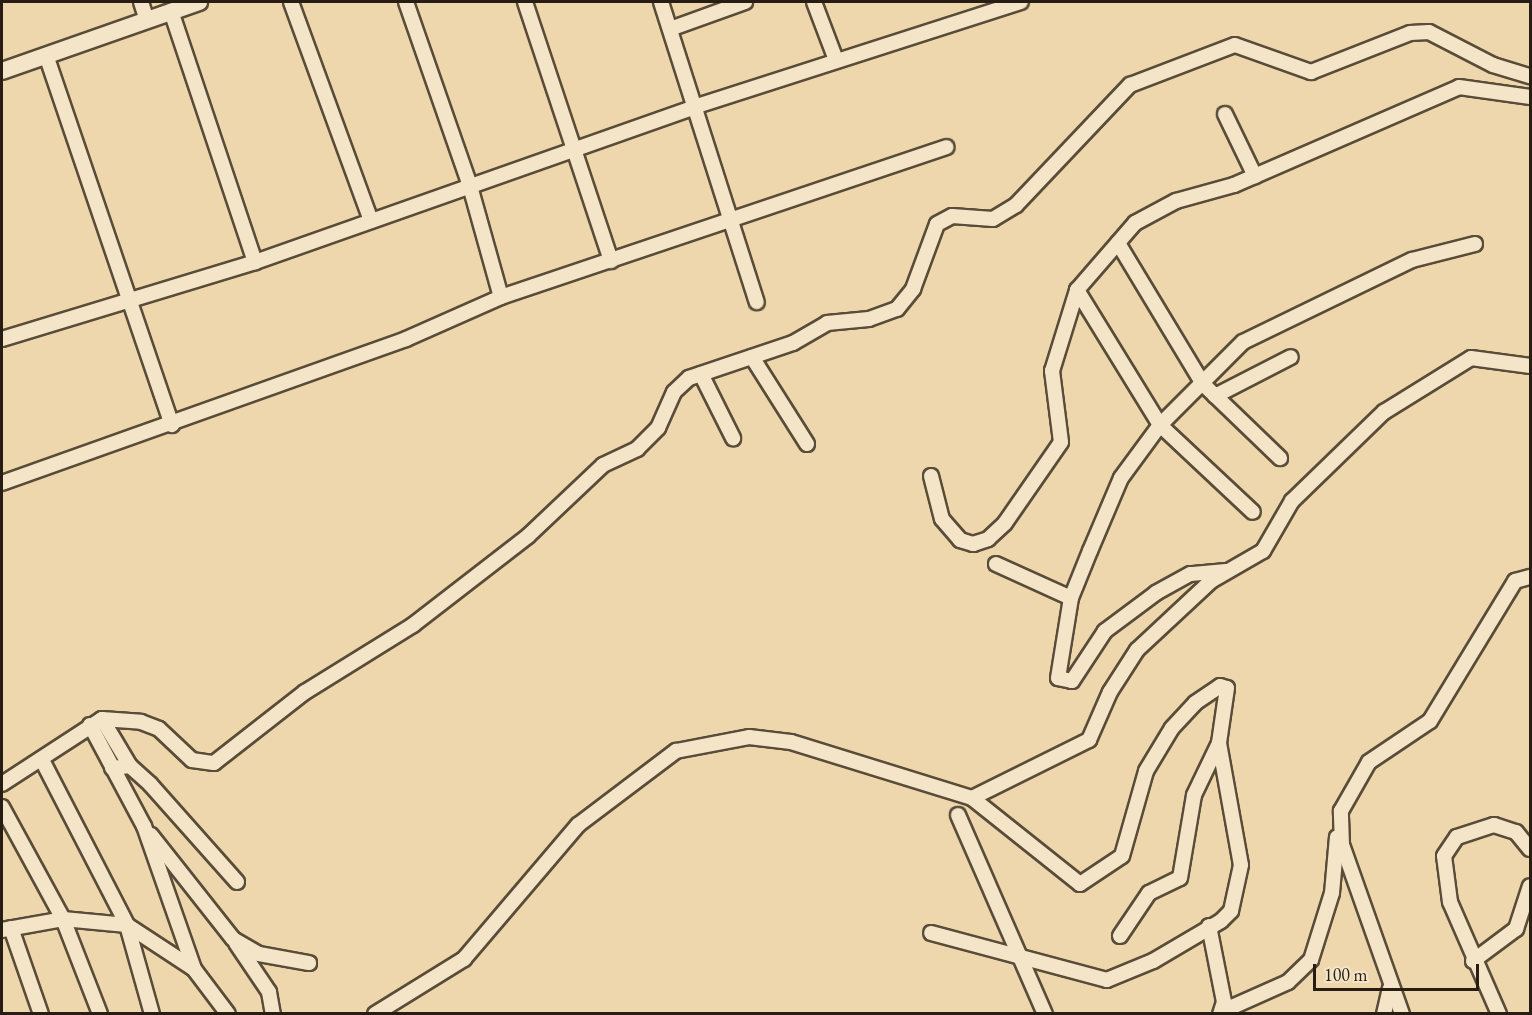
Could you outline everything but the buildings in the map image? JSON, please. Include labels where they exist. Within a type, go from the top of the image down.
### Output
[{"type":"street","points":[[141,2],[147,20]]},
{"type":"street","points":[[3,67],[46,55],[199,2]]},
{"type":"street","points":[[291,2],[371,221]]},
{"type":"street","points":[[406,2],[470,186],[501,297]]},
{"type":"street","points":[[525,2],[611,261]]},
{"type":"street","points":[[661,2],[734,221],[757,302]]},
{"type":"street","points":[[670,29],[745,2]]},
{"type":"street","points":[[814,2],[836,60]]},
{"type":"street","points":[[2,324],[4,339],[255,262],[697,106],[1021,2]]},
{"type":"street","points":[[171,11],[255,262]]},
{"type":"street","points":[[2,784],[42,760],[96,722],[141,722],[159,729],[192,760],[214,763],[305,692],[413,625],[528,536],[603,465],[637,449],[658,428],[680,385],[702,374],[793,343],[827,323],[869,319],[897,309],[913,289],[937,224],[952,216],[980,221],[1003,214],[1130,85],[1213,51],[1245,45],[1311,72],[1410,33],[1429,32],[1493,65],[1530,76]]},
{"type":"street","points":[[46,55],[172,425]]},
{"type":"street","points":[[931,476],[942,519],[960,540],[973,544],[988,539],[1005,523],[1061,442],[1052,371],[1077,290],[1118,243],[1159,209],[1255,176],[1459,87],[1530,96]]},
{"type":"street","points":[[1225,114],[1255,176]]},
{"type":"street","points":[[2,483],[172,425],[406,339],[501,297],[734,221],[946,147]]},
{"type":"street","points":[[1118,243],[1203,384],[1280,458]]},
{"type":"street","points":[[1226,572],[1183,577],[1116,621],[1069,683],[1056,672],[1071,598],[1121,478],[1160,425],[1243,342],[1412,260],[1475,244]]},
{"type":"street","points":[[1077,290],[1160,425],[1253,512]]},
{"type":"street","points":[[752,357],[807,444]]},
{"type":"street","points":[[1215,396],[1291,357]]},
{"type":"street","points":[[972,798],[1079,749],[1095,732],[1110,692],[1137,650],[1226,572],[1263,550],[1293,501],[1360,434],[1445,369],[1471,358],[1530,366]]},
{"type":"street","points":[[702,374],[733,438]]},
{"type":"street","points":[[996,564],[1071,598]]},
{"type":"street","points":[[1209,926],[1222,1012],[1288,982],[1311,960],[1332,893],[1339,826],[1355,780],[1369,762],[1430,721],[1515,581],[1530,577]]},
{"type":"street","points":[[375,1014],[464,959],[578,825],[676,751],[748,737],[791,742],[972,798],[1080,884],[1122,856],[1146,771],[1160,744],[1195,703],[1220,686],[1229,693],[1219,743],[1194,795],[1180,878],[1149,893],[1120,936]]},
{"type":"street","points":[[96,722],[130,766],[208,843],[237,882]]},
{"type":"street","points":[[96,722],[112,768],[144,826],[233,939],[269,992],[273,1014]]},
{"type":"street","points":[[931,933],[1019,952],[1107,980],[1153,961],[1209,926],[1231,911],[1241,874],[1219,743]]},
{"type":"street","points":[[42,760],[127,925],[152,1014]]},
{"type":"street","points":[[112,768],[130,766]]},
{"type":"street","points":[[2,807],[63,919],[100,1014]]},
{"type":"street","points":[[958,815],[1046,1014]]},
{"type":"street","points":[[1499,1014],[1473,961],[1450,902],[1444,856],[1457,837],[1494,825],[1516,831],[1530,849]]},
{"type":"street","points":[[144,826],[194,969],[210,996],[217,1014]]},
{"type":"street","points":[[1339,826],[1390,989],[1402,1014]]},
{"type":"street","points":[[1473,961],[1516,928],[1530,886]]},
{"type":"street","points":[[41,1014],[6,929],[63,919],[127,925],[194,969]]},
{"type":"street","points":[[233,939],[259,954],[309,963]]},
{"type":"street","points":[[1384,1014],[1390,989]]},
{"type":"street","points":[[210,996],[228,1014]]}]
